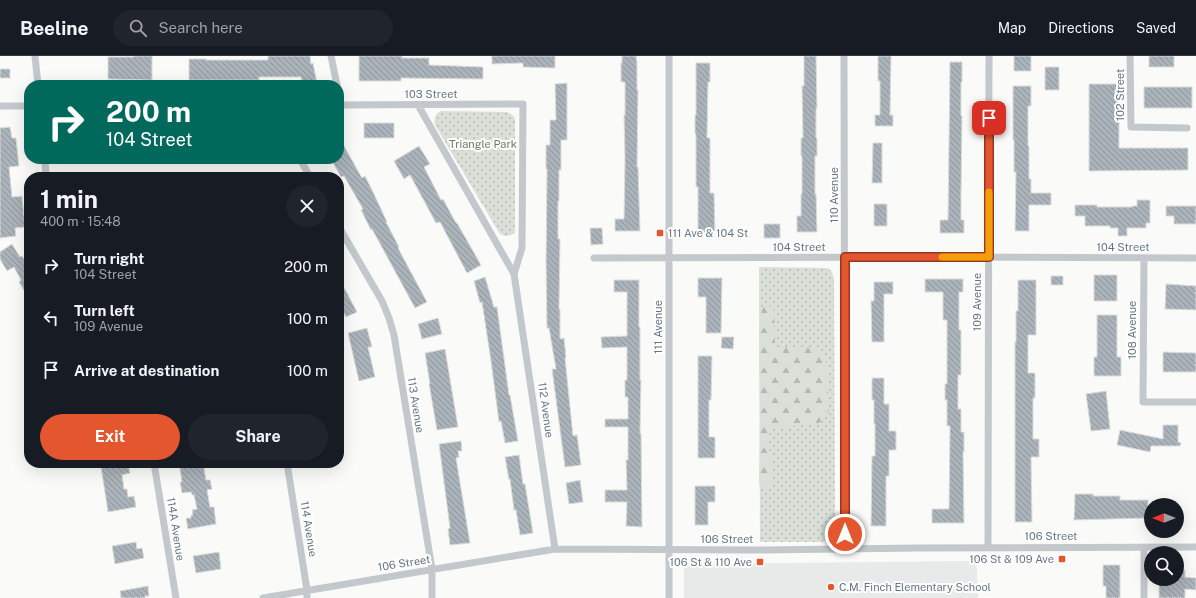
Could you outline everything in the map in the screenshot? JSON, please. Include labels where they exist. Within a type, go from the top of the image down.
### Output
[{"type":"street","points":[[35,56],[37,80]]},
{"type":"street","points":[[331,56],[336,80]]},
{"type":"street","name":"111 Avenue","points":[[669,56],[669,598]]},
{"type":"street","name":"110 Avenue","points":[[844,56],[845,549]]},
{"type":"street","name":"109 Avenue","points":[[988,548],[989,56]]},
{"type":"street","name":"102 Street","points":[[1130,56],[1131,127],[1187,128]]},
{"type":"street","name":"103 Street","points":[[344,102],[418,105],[523,104]]},
{"type":"street","name":"112 Avenue","points":[[514,274],[522,248],[523,104]]},
{"type":"street","name":"112 Avenue","points":[[418,105],[514,274],[555,549]]},
{"type":"street","points":[[0,106],[24,106]]},
{"type":"street","name":"113 Avenue","points":[[344,236],[382,302],[394,335],[432,569],[432,598]]},
{"type":"street","name":"104 Street","points":[[594,258],[1196,258]]},
{"type":"street","name":"108 Avenue","points":[[1144,258],[1143,402],[1196,402]]},
{"type":"street","name":"114A Avenue","points":[[155,468],[176,598]]},
{"type":"street","name":"114 Avenue","points":[[288,468],[307,598]]},
{"type":"street","name":"106 Street","points":[[263,598],[555,549],[755,550],[1144,547]]},
{"type":"street","name":"106 Street","points":[[1184,547],[1196,547]]},
{"type":"street","points":[[1144,586],[1144,598]]},
{"type":"shaded area","name":"C.M. Finch Elementary School","points":[[969,561],[974,563],[977,569],[978,598],[684,598],[684,564]]},
{"type":"green space","name":"Triangle Park","points":[[441,111],[507,112],[515,118],[515,233],[508,236],[500,234],[435,125],[435,116]]},
{"type":"green space","points":[[759,267],[828,268],[834,280],[835,528],[832,537],[823,542],[760,542]]},
{"type":"green space","points":[[763,304],[774,309],[775,347],[811,347],[821,349],[826,356],[829,410],[818,424],[770,429],[769,446],[773,479],[770,485],[766,488],[760,487],[759,484],[759,330]]},
{"type":"building","points":[[152,56],[152,80],[108,79],[108,57]]},
{"type":"building","points":[[268,56],[310,56],[316,80],[301,80],[301,77],[259,77],[259,80],[189,80],[189,59],[268,60]]},
{"type":"building","points":[[359,56],[402,56],[402,58],[429,58],[429,65],[483,67],[483,79],[401,78],[401,81],[359,81]]},
{"type":"building","points":[[492,56],[555,56],[555,68],[523,67],[523,63],[492,64]]},
{"type":"building","points":[[622,56],[636,56],[637,63],[637,167],[640,231],[615,231],[615,219],[624,219],[625,82],[621,82]]},
{"type":"building","points":[[804,56],[816,56],[817,156],[815,156],[815,194],[817,232],[797,232],[797,216],[801,216],[802,194],[801,138],[803,138],[802,86],[804,86]]},
{"type":"building","points":[[878,56],[891,56],[890,115],[893,115],[893,126],[875,126],[875,115],[880,115]]},
{"type":"building","points":[[1014,56],[1031,56],[1031,71],[1014,71]]},
{"type":"building","points":[[1149,56],[1174,56],[1174,67],[1149,67]]},
{"type":"building","points":[[950,62],[962,62],[961,220],[964,220],[964,233],[940,233],[940,220],[948,220]]},
{"type":"building","points":[[696,63],[710,63],[710,82],[708,82],[707,138],[710,138],[710,193],[714,193],[715,232],[698,232],[698,187],[696,187],[695,134]]},
{"type":"building","points":[[1045,67],[1059,67],[1059,90],[1045,90]]},
{"type":"building","points":[[0,69],[10,69],[10,78],[0,78]]},
{"type":"building","points":[[567,83],[567,140],[561,140],[561,170],[559,170],[558,201],[558,239],[560,239],[560,339],[564,338],[573,436],[577,435],[581,465],[565,467],[552,369],[556,369],[549,328],[547,328],[546,145],[550,145],[550,120],[556,120],[555,84]]},
{"type":"building","points":[[1089,84],[1119,84],[1119,148],[1188,148],[1188,170],[1089,171]]},
{"type":"building","points":[[1013,86],[1031,86],[1031,106],[1028,106],[1028,146],[1031,193],[1051,193],[1051,205],[1029,205],[1029,231],[1015,231],[1016,172],[1014,172]]},
{"type":"building","points":[[1144,87],[1192,87],[1192,108],[1144,108]]},
{"type":"building","points":[[364,123],[394,123],[394,138],[364,138]]},
{"type":"building","points":[[10,127],[12,138],[16,138],[19,166],[9,167],[12,197],[22,196],[24,227],[15,228],[16,236],[0,238],[0,128]]},
{"type":"building","points":[[873,143],[882,143],[882,183],[872,183]]},
{"type":"building","points":[[344,146],[362,178],[365,176],[399,247],[398,248],[427,302],[415,308],[372,229],[371,230],[361,210],[363,209],[344,176],[344,172],[338,172],[334,164],[344,164]]},
{"type":"building","points":[[419,146],[430,164],[424,167],[441,200],[443,199],[481,265],[467,273],[440,222],[436,223],[410,175],[404,179],[394,161]]},
{"type":"building","points":[[1137,200],[1150,200],[1150,223],[1146,223],[1146,228],[1127,228],[1127,236],[1118,236],[1118,228],[1110,228],[1110,226],[1085,226],[1085,216],[1075,216],[1075,205],[1097,205],[1097,207],[1132,207],[1137,206]]},
{"type":"building","points":[[874,204],[887,204],[887,226],[874,226]]},
{"type":"building","points":[[1166,206],[1196,206],[1196,224],[1174,224],[1174,216],[1166,216]]},
{"type":"building","points":[[764,224],[780,224],[780,238],[764,238]]},
{"type":"building","points":[[590,228],[602,228],[603,244],[591,245]]},
{"type":"building","points":[[12,244],[20,257],[22,256],[24,259],[24,290],[19,282],[21,280],[14,267],[7,271],[0,259],[0,252]]},
{"type":"building","points":[[1094,275],[1117,275],[1117,301],[1094,301]]},
{"type":"building","points":[[1051,276],[1063,276],[1063,285],[1051,285]]},
{"type":"building","points":[[485,277],[494,307],[497,307],[509,395],[518,441],[505,443],[501,421],[499,422],[482,302],[480,303],[474,281]]},
{"type":"building","points":[[698,278],[722,278],[721,333],[706,333],[706,297],[698,297]]},
{"type":"building","points":[[925,279],[963,279],[963,292],[959,292],[961,375],[958,375],[958,409],[961,409],[961,432],[964,432],[964,523],[932,523],[932,509],[949,509],[950,426],[947,426],[947,400],[945,400],[945,384],[947,384],[947,320],[943,320],[943,292],[925,292]]},
{"type":"building","points":[[614,280],[639,280],[642,527],[626,526],[627,502],[605,502],[605,490],[627,490],[626,460],[628,460],[628,427],[605,427],[605,419],[628,419],[628,397],[625,397],[625,380],[627,380],[627,347],[602,348],[601,337],[627,336],[627,292],[614,292]]},
{"type":"building","points":[[1018,280],[1036,280],[1036,335],[1028,335],[1028,373],[1035,373],[1035,398],[1033,398],[1033,439],[1039,439],[1039,457],[1031,457],[1032,522],[1015,522],[1015,342],[1016,311],[1018,311]]},
{"type":"building","points":[[874,282],[893,282],[893,294],[884,294],[884,342],[872,342],[871,301],[874,301]]},
{"type":"building","points":[[1166,284],[1196,286],[1196,310],[1165,309]]},
{"type":"building","points":[[344,287],[357,312],[346,317],[344,313]]},
{"type":"building","points":[[1097,315],[1117,315],[1117,357],[1121,357],[1121,376],[1094,376],[1094,357],[1097,357]]},
{"type":"building","points":[[438,318],[442,334],[422,339],[418,324]]},
{"type":"building","points":[[367,328],[372,347],[368,347],[375,377],[359,381],[348,333]]},
{"type":"building","points":[[722,337],[734,337],[733,349],[721,348]]},
{"type":"building","points":[[445,349],[458,427],[437,430],[425,353]]},
{"type":"building","points":[[1163,352],[1196,353],[1196,372],[1163,372]]},
{"type":"building","points":[[698,356],[712,356],[711,400],[709,400],[709,437],[715,437],[715,458],[698,458]]},
{"type":"building","points":[[872,378],[884,378],[884,404],[889,404],[889,431],[896,431],[896,450],[889,450],[889,476],[886,476],[886,526],[871,526],[872,456],[875,456],[875,424],[874,400],[872,400]]},
{"type":"building","points":[[1106,391],[1110,429],[1091,431],[1086,394]]},
{"type":"building","points":[[1163,425],[1178,425],[1178,442],[1181,443],[1180,446],[1151,446],[1150,452],[1117,445],[1120,430],[1163,439]]},
{"type":"building","points":[[461,441],[462,451],[458,451],[459,457],[456,458],[470,543],[450,545],[448,529],[450,528],[439,444]]},
{"type":"building","points":[[519,455],[533,533],[520,535],[505,457]]},
{"type":"building","points":[[101,468],[129,468],[130,473],[122,475],[124,489],[127,489],[128,497],[134,496],[136,507],[108,512]]},
{"type":"building","points":[[180,468],[204,468],[206,480],[210,480],[212,489],[207,490],[210,507],[214,507],[216,524],[188,529],[186,518],[191,518],[191,515],[193,515],[192,510],[197,509],[194,495],[192,495],[191,492],[182,493],[180,482],[182,482]]},
{"type":"building","points":[[580,480],[583,502],[569,504],[566,483]]},
{"type":"building","points":[[695,486],[715,486],[715,502],[708,502],[708,525],[695,525]]},
{"type":"building","points":[[1075,494],[1120,496],[1120,500],[1144,500],[1144,518],[1074,520]]},
{"type":"building","points":[[136,542],[137,549],[142,548],[144,558],[115,564],[112,546]]},
{"type":"building","points":[[219,552],[221,569],[196,573],[193,556]]},
{"type":"building","points":[[1103,565],[1120,565],[1120,598],[1106,598],[1106,586],[1103,586]]},
{"type":"building","points":[[1184,570],[1185,577],[1196,578],[1196,590],[1185,589],[1185,598],[1159,598],[1159,586],[1184,586]]},
{"type":"building","points":[[148,586],[149,596],[145,596],[145,598],[121,598],[120,591]]},
{"type":"slow traffic","points":[[942,257],[989,257],[989,192]]},
{"type":"place","name":"111 Ave & 104 St","points":[[660,233]]},
{"type":"place","name":"106 St & 109 Ave","points":[[1062,559]]},
{"type":"place","name":"106 St & 110 Ave","points":[[760,562]]},
{"type":"place","name":"C.M. Finch Elementary School","points":[[831,587]]},
{"type":"route","points":[[845,534],[845,257],[989,257],[989,118]]}]
